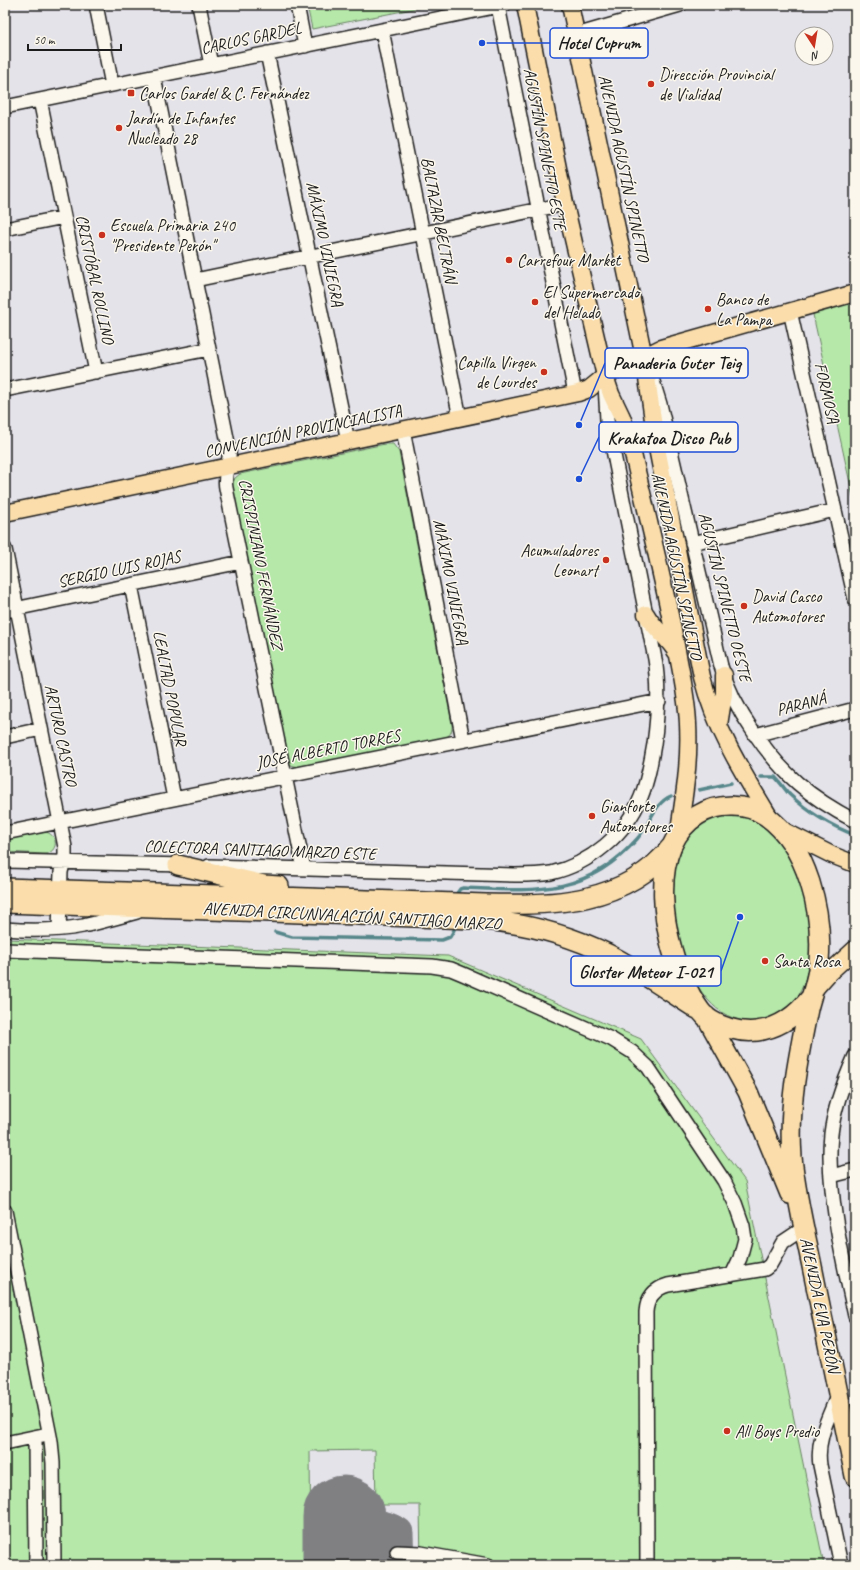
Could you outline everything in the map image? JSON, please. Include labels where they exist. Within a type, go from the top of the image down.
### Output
[{"type":"highway","name":"AVENIDA CIRCUNVALACIÓN SANTIAGO MARZO","points":[[5,902],[60,897],[530,904],[566,902],[588,898],[618,888],[640,875],[664,855],[686,826],[696,817],[708,811],[720,807],[734,806],[748,808],[761,813],[775,824]]},
{"type":"highway","name":"AVENIDA EVA PERÓN","points":[[775,824],[792,844],[798,854],[813,894],[819,926],[819,969],[796,1068],[791,1122],[793,1164],[804,1228],[855,1476]]},
{"type":"highway","name":"AVENIDA EVA PERÓN","points":[[677,839],[667,864],[664,897],[665,919],[680,973],[689,993],[703,1014],[751,1097],[804,1228]]},
{"type":"highway","points":[[178,865],[264,885],[369,890],[443,903]]},
{"type":"highway","name":"AVENIDA CIRCUNVALACIÓN SANTIAGO MARZO","points":[[5,888],[60,897],[155,908],[473,918],[511,923],[566,938],[596,949],[642,973],[718,1024],[739,1030],[753,1031],[767,1029],[789,1019],[801,1009],[813,993]]},
{"type":"main road","name":"AVENIDA AGUSTÍN SPINETTO","points":[[524,5],[565,204],[605,376],[611,394],[624,421],[630,441],[665,590],[678,656],[686,701],[688,738],[687,775],[677,839]]},
{"type":"main road","name":"AVENIDA AGUSTÍN SPINETTO","points":[[570,5],[644,357],[657,448],[700,670],[708,699],[719,725],[741,770],[775,824]]},
{"type":"main road","name":"CONVENCIÓN PROVINCIALISTA","points":[[5,513],[575,393],[589,388],[605,376],[664,347],[855,293]]},
{"type":"main road","points":[[646,614],[652,624],[672,645],[678,656]]},
{"type":"main road","points":[[719,725],[724,694],[724,675]]},
{"type":"main road","points":[[775,824],[832,856],[855,864]]},
{"type":"main road","points":[[813,993],[830,972],[855,949]]},
{"type":"street","points":[[96,5],[112,85]]},
{"type":"street","points":[[199,5],[211,65]]},
{"type":"street","points":[[297,5],[305,46]]},
{"type":"street","points":[[576,35],[680,5]]},
{"type":"street","name":"CARLOS GARDEL","points":[[5,107],[501,6]]},
{"type":"street","name":"AGUSTÍN SPINETTO ESTE","points":[[501,6],[575,393]]},
{"type":"street","name":"BALTAZAR BELTRÁN","points":[[382,30],[460,418]]},
{"type":"street","name":"MÁXIMO VINIEGRA","points":[[267,53],[348,441]]},
{"type":"street","name":"CRISPINIANO FERNÁNDEZ","points":[[154,77],[229,452],[229,466],[225,477],[225,484],[304,869]]},
{"type":"street","name":"CRISTÓBAL ROLLINO","points":[[40,100],[96,372]]},
{"type":"street","points":[[195,280],[565,204]]},
{"type":"street","points":[[5,229],[64,218]]},
{"type":"street","name":"FORMOSA","points":[[790,312],[855,599]]},
{"type":"street","points":[[5,390],[209,349]]},
{"type":"street","name":"AGUSTÍN SPINETTO OESTE","points":[[644,357],[659,398],[724,675],[735,702],[772,759],[797,783],[825,804],[855,821]]},
{"type":"street","points":[[605,376],[605,402],[608,425],[657,670],[659,701]]},
{"type":"street","name":"MÁXIMO VINIEGRA","points":[[403,430],[463,740]]},
{"type":"street","points":[[692,543],[835,510]]},
{"type":"street","name":"ARTURO CASTRO","points":[[5,549],[11,610],[41,729],[65,849],[61,872],[59,929]]},
{"type":"street","name":"SERGIO LUIS ROJAS","points":[[11,610],[241,562]]},
{"type":"street","name":"LEALTAD POPULAR","points":[[131,585],[174,798]]},
{"type":"street","name":"JOSÉ ALBERTO TORRES","points":[[5,832],[659,701]]},
{"type":"street","name":"COLECTORA SANTIAGO MARZO ESTE","points":[[5,860],[515,876],[546,874],[564,869],[596,853],[622,828],[638,803],[649,776],[658,720],[659,701]]},
{"type":"street","name":"PARANÁ","points":[[756,735],[855,709]]},
{"type":"street","points":[[5,736],[41,729]]},
{"type":"street","points":[[5,929],[59,929],[90,924],[155,908]]},
{"type":"street","points":[[5,950],[432,966],[445,968],[463,974],[611,1039],[632,1052],[648,1067],[728,1188],[741,1219],[745,1239],[740,1258],[732,1275]]},
{"type":"street","points":[[855,1056],[852,1071],[840,1095],[833,1122],[830,1150],[836,1228],[855,1316]]},
{"type":"street","points":[[831,1176],[855,1170]]},
{"type":"street","points":[[5,1211],[50,1433],[53,1463],[54,1565]]},
{"type":"street","points":[[648,1565],[647,1303],[655,1291],[663,1286],[763,1270],[770,1265],[778,1249],[786,1239],[804,1228]]},
{"type":"street","points":[[838,1394],[821,1436],[819,1450],[820,1465],[841,1565]]},
{"type":"street","points":[[5,1443],[50,1433]]},
{"type":"street","points":[[35,1436],[36,1565]]},
{"type":"street","points":[[397,1552],[420,1553],[488,1565]]},
{"type":"green space","points":[[307,5],[433,5],[312,29]]},
{"type":"green space","points":[[855,297],[855,506],[812,310]]},
{"type":"green space","points":[[385,444],[393,444],[399,452],[452,724],[451,733],[444,738],[298,767],[291,765],[288,762],[232,485],[235,478],[240,474]]},
{"type":"green space","points":[[727,816],[737,816],[754,821],[762,825],[780,842],[794,868],[805,899],[810,932],[809,963],[801,991],[784,1011],[758,1021],[733,1018],[712,1005],[696,984],[684,957],[677,928],[674,899],[675,872],[684,843],[694,832],[706,823]]},
{"type":"green space","points":[[46,832],[55,840],[54,847],[49,853],[5,852],[5,839]]},
{"type":"green space","points":[[5,939],[448,956],[641,1039],[745,1181],[824,1565],[421,1565],[420,1505],[376,1505],[375,1450],[310,1451],[311,1565],[5,1565]]},
{"type":"waterway","points":[[761,777],[775,777],[796,801],[812,813],[855,835]]},
{"type":"waterway","points":[[699,790],[731,783]]},
{"type":"waterway","points":[[457,893],[463,888],[513,890],[558,886],[578,881],[598,872],[618,858],[637,839],[656,809],[665,799],[671,796]]},
{"type":"waterway","points":[[275,932],[292,937],[442,940],[450,937],[454,930]]},
{"type":"taxiway","points":[[333,1565],[335,1553],[346,1535],[364,1526],[386,1528],[397,1533],[398,1565]]},
{"type":"runway","points":[[344,1517],[344,1565]]},
{"type":"place","name":"Hotel Cuprum","points":[[482,43]]},
{"type":"place","name":"Dirección Provincial de Vialidad","points":[[651,84]]},
{"type":"place","name":"Carlos Gardel & C. Fernández","points":[[131,93]]},
{"type":"place","name":"Jardín de Infantes Nucleado 28","points":[[119,128]]},
{"type":"place","name":"Escuela Primaria 240 \"Presidente Perón\"","points":[[102,235]]},
{"type":"place","name":"Carrefour Market","points":[[509,260]]},
{"type":"place","name":"El Supermercado del Helado","points":[[535,302]]},
{"type":"place","name":"Banco de La Pampa","points":[[708,309]]},
{"type":"place","name":"Capilla Virgen de Lourdes","points":[[544,372]]},
{"type":"place","name":"Panaderia Guter Teig","points":[[579,425]]},
{"type":"place","name":"Krakatoa Disco Pub","points":[[579,479]]},
{"type":"place","name":"Acumuladores Leonart","points":[[606,560]]},
{"type":"place","name":"David Casco Automotores","points":[[744,606]]},
{"type":"place","name":"Gianforte Automotores","points":[[592,816]]},
{"type":"place","name":"Gloster Meteor I-021","points":[[740,917]]},
{"type":"place","name":"Santa Rosa","points":[[765,961]]},
{"type":"place","name":"All Boys Predio","points":[[727,1431]]}]
